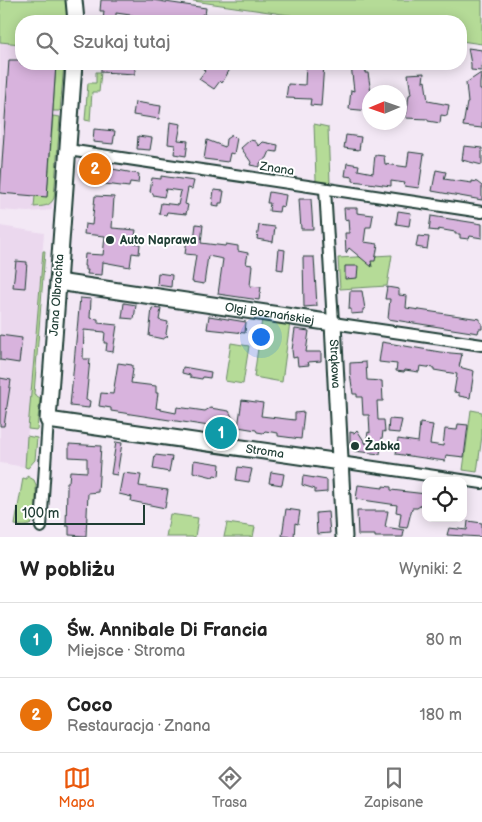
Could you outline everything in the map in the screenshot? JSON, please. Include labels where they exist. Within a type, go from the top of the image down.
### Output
[{"type":"street","points":[[74,0],[75,15]]},
{"type":"street","name":"Jana Olbrachta","points":[[41,526],[74,70]]},
{"type":"street","name":"Znana","points":[[68,150],[482,212]]},
{"type":"street","name":"Strąkowa","points":[[325,189],[344,537]]},
{"type":"street","name":"Olgi Boznańskiej","points":[[58,282],[482,344]]},
{"type":"street","name":"Stroma","points":[[48,420],[482,483]]},
{"type":"shaded area","points":[[0,42],[15,43],[15,70],[63,70],[52,210],[28,212],[0,210]]},
{"type":"shaded area","points":[[0,226],[44,233],[25,467],[0,463]]},
{"type":"green space","points":[[0,0],[69,0],[67,15],[15,15],[15,43],[0,42]]},
{"type":"green space","points":[[187,0],[482,0],[482,44],[467,42],[467,15],[289,15]]},
{"type":"green space","points":[[56,70],[63,70],[60,111],[53,111]]},
{"type":"green space","points":[[96,72],[101,72],[99,92],[92,92],[90,121],[85,120],[88,83],[96,83]]},
{"type":"green space","points":[[53,116],[60,117],[54,198],[48,205],[34,207],[35,196],[47,196]]},
{"type":"green space","points":[[314,124],[328,127],[330,183],[314,181],[316,180]]},
{"type":"green space","points":[[43,251],[45,251],[34,394],[40,398],[37,430],[28,429]]},
{"type":"green space","points":[[392,255],[387,286],[340,289],[338,258]]},
{"type":"green space","points":[[262,319],[290,322],[282,382],[254,377]]},
{"type":"green space","points":[[231,343],[249,346],[243,384],[225,381]]},
{"type":"green space","points":[[471,410],[482,412],[482,436],[477,472],[463,470]]},
{"type":"green space","points":[[27,436],[37,438],[35,460],[28,468],[25,467]]},
{"type":"green space","points":[[27,476],[34,480],[36,485],[36,506],[33,522],[23,526],[15,525],[23,478],[27,479]]},
{"type":"green space","points":[[170,514],[198,518],[195,537],[166,537]]},
{"type":"green space","points":[[227,523],[255,527],[253,537],[224,537]]},
{"type":"building","points":[[101,0],[152,0],[206,8],[205,15],[130,15],[116,13],[116,15],[104,15],[104,11],[100,11]]},
{"type":"building","points":[[468,48],[482,50],[481,71],[471,70]]},
{"type":"building","points":[[9,60],[15,60],[15,70],[56,70],[47,197],[0,193]]},
{"type":"building","points":[[101,70],[135,70],[135,74],[101,72]]},
{"type":"building","points":[[230,70],[222,83],[220,81],[214,89],[199,79],[205,71]]},
{"type":"building","points":[[306,70],[324,70],[321,106],[310,105],[311,99],[286,98],[288,84],[305,85]]},
{"type":"building","points":[[352,70],[366,70],[365,73],[368,73],[370,85],[362,85],[362,110],[349,109],[351,90],[354,91]]},
{"type":"building","points":[[424,73],[423,82],[425,81],[428,101],[449,105],[447,116],[441,115],[440,123],[428,121],[428,119],[407,118],[409,95],[411,94],[408,74]]},
{"type":"building","points":[[481,73],[482,128],[463,126],[468,103],[466,83]]},
{"type":"building","points":[[135,102],[161,106],[159,119],[133,115]]},
{"type":"building","points":[[170,122],[181,124],[178,140],[188,141],[186,156],[174,154],[175,145],[168,144]]},
{"type":"building","points":[[94,129],[115,131],[113,144],[93,142]]},
{"type":"building","points":[[232,135],[237,138],[234,154],[230,153],[228,162],[204,159],[207,140],[225,147],[226,139]]},
{"type":"building","points":[[346,135],[361,137],[359,150],[344,148]]},
{"type":"building","points":[[138,136],[152,138],[150,150],[137,149]]},
{"type":"building","points":[[250,140],[255,141],[259,146],[263,142],[278,145],[277,152],[270,151],[267,158],[260,163],[260,167],[250,165],[251,162],[241,148]]},
{"type":"building","points":[[464,146],[482,148],[482,165],[462,160]]},
{"type":"building","points":[[409,152],[424,154],[419,188],[404,186],[405,183],[391,181],[391,186],[353,181],[353,177],[345,176],[347,163],[359,165],[358,170],[373,173],[375,155],[384,156],[385,164],[407,167]]},
{"type":"building","points":[[91,165],[139,174],[138,183],[130,182],[129,187],[89,182]]},
{"type":"building","points":[[436,170],[446,172],[444,179],[477,182],[482,186],[482,200],[432,191]]},
{"type":"building","points":[[161,176],[194,181],[192,189],[188,188],[185,204],[188,205],[186,214],[167,212],[166,215],[159,214],[161,203],[178,205],[181,191],[166,189],[164,197],[153,195],[150,192],[152,178],[161,179]]},
{"type":"building","points":[[214,190],[224,191],[222,203],[219,203],[219,206],[212,205]]},
{"type":"building","points":[[269,192],[286,195],[284,207],[280,206],[279,212],[269,211],[270,203],[267,203]]},
{"type":"building","points":[[95,196],[114,197],[112,228],[136,230],[134,243],[140,244],[139,254],[132,253],[130,267],[103,262],[102,275],[87,274],[88,270],[85,270],[84,266],[85,254],[103,255],[105,236],[84,234],[85,224],[92,225]]},
{"type":"building","points":[[299,199],[311,199],[313,229],[301,229]]},
{"type":"building","points":[[344,208],[357,208],[357,213],[373,215],[371,227],[366,227],[364,242],[378,244],[375,261],[371,261],[372,267],[349,248],[346,253],[345,233],[349,233],[348,219],[345,220]]},
{"type":"building","points":[[398,211],[411,213],[409,226],[396,224]]},
{"type":"building","points":[[431,216],[482,224],[482,238],[470,236],[469,239],[460,238],[460,234],[455,234],[455,232],[438,229],[438,231],[429,230]]},
{"type":"building","points":[[196,224],[203,225],[201,243],[238,246],[238,251],[248,253],[246,264],[252,265],[250,286],[261,287],[259,300],[218,294],[223,259],[208,256],[204,284],[192,282],[196,255],[185,254],[187,239],[194,240]]},
{"type":"building","points":[[259,225],[275,227],[273,242],[257,239]]},
{"type":"building","points":[[418,236],[429,237],[427,249],[416,247]]},
{"type":"building","points":[[279,249],[285,250],[283,270],[277,269]]},
{"type":"building","points":[[303,257],[314,257],[317,306],[304,307]]},
{"type":"building","points":[[16,261],[27,262],[25,288],[13,287]]},
{"type":"building","points":[[345,266],[358,266],[357,278],[345,279]]},
{"type":"building","points":[[158,273],[172,275],[171,287],[157,285]]},
{"type":"building","points":[[387,287],[399,289],[399,295],[407,296],[406,308],[480,319],[482,329],[479,329],[478,333],[388,319],[390,299],[385,299]]},
{"type":"building","points":[[350,291],[362,291],[365,309],[363,309],[363,313],[351,314],[351,309],[349,309]]},
{"type":"building","points":[[80,298],[91,299],[90,318],[98,319],[98,323],[117,325],[113,352],[106,351],[107,343],[104,343],[105,332],[84,330],[83,359],[90,359],[86,400],[90,401],[89,408],[70,406]]},
{"type":"building","points":[[124,303],[136,305],[134,319],[122,318]]},
{"type":"building","points":[[152,308],[161,309],[159,320],[168,322],[166,334],[168,336],[163,339],[149,336]]},
{"type":"building","points":[[209,316],[246,322],[245,333],[207,329]]},
{"type":"building","points":[[295,329],[309,331],[306,352],[321,352],[321,361],[308,362],[309,365],[298,366],[297,357],[293,358],[292,350]]},
{"type":"building","points":[[0,335],[22,338],[19,363],[0,360]]},
{"type":"building","points":[[382,342],[462,354],[459,367],[474,371],[470,398],[459,396],[459,393],[454,392],[457,374],[420,366],[419,372],[396,371],[397,364],[379,362]]},
{"type":"building","points":[[366,362],[367,380],[382,381],[383,401],[377,401],[378,420],[384,420],[385,432],[383,431],[380,454],[354,451],[350,445],[350,432],[354,433],[357,430],[366,444],[368,432],[370,433],[369,415],[363,415],[362,397],[357,397],[357,394],[353,394],[350,373],[350,363]]},
{"type":"building","points":[[118,363],[132,365],[131,383],[156,386],[156,393],[158,393],[156,408],[176,413],[177,407],[205,411],[210,408],[229,411],[237,426],[237,430],[209,428],[209,426],[111,411],[111,408],[99,406],[101,393],[113,394]]},
{"type":"building","points":[[183,367],[211,372],[210,378],[190,377],[190,375],[182,373]]},
{"type":"building","points":[[0,378],[11,380],[4,426],[0,426]]},
{"type":"building","points":[[242,400],[263,403],[261,416],[295,420],[295,413],[304,412],[301,439],[278,436],[278,433],[265,431],[263,433],[238,427]]},
{"type":"building","points":[[389,419],[402,420],[399,433],[388,432]]},
{"type":"building","points":[[420,423],[433,425],[430,444],[443,446],[445,429],[457,430],[458,424],[468,425],[464,457],[446,455],[445,461],[396,454],[398,439],[418,442]]},
{"type":"building","points":[[116,442],[122,443],[117,475],[111,474]]},
{"type":"building","points":[[69,444],[101,446],[98,492],[88,493],[86,536],[69,535],[69,526],[66,526],[67,482],[69,482],[70,471],[87,472],[87,458],[69,457]]},
{"type":"building","points":[[155,455],[172,457],[169,472],[153,469]]},
{"type":"building","points":[[194,460],[220,464],[219,476],[214,475],[213,477],[193,472]]},
{"type":"building","points":[[238,467],[252,469],[249,482],[236,480]]},
{"type":"building","points":[[271,472],[284,474],[282,485],[269,483]]},
{"type":"building","points":[[123,473],[141,475],[139,486],[168,490],[165,508],[131,501],[132,497],[119,494]]},
{"type":"building","points":[[303,476],[327,480],[327,492],[315,493],[315,489],[302,485]]},
{"type":"building","points":[[358,485],[383,488],[383,486],[391,487],[391,490],[422,494],[422,505],[417,508],[412,508],[407,528],[399,527],[401,513],[396,512],[397,505],[356,499]]},
{"type":"building","points":[[286,509],[300,511],[298,524],[295,523],[294,537],[282,536]]},
{"type":"building","points":[[357,511],[388,511],[385,527],[404,530],[403,537],[358,535]]},
{"type":"building","points":[[328,512],[330,533],[317,534],[316,513]]},
{"type":"building","points":[[468,521],[482,523],[482,537],[447,535],[449,528],[467,530]]},
{"type":"place","name":"Coco","points":[[95,169]]},
{"type":"place","name":"Auto Naprawa","points":[[110,240]]},
{"type":"place","name":"Św. Annibale Di Francia","points":[[221,433]]},
{"type":"place","name":"Żabka","points":[[355,446]]}]
